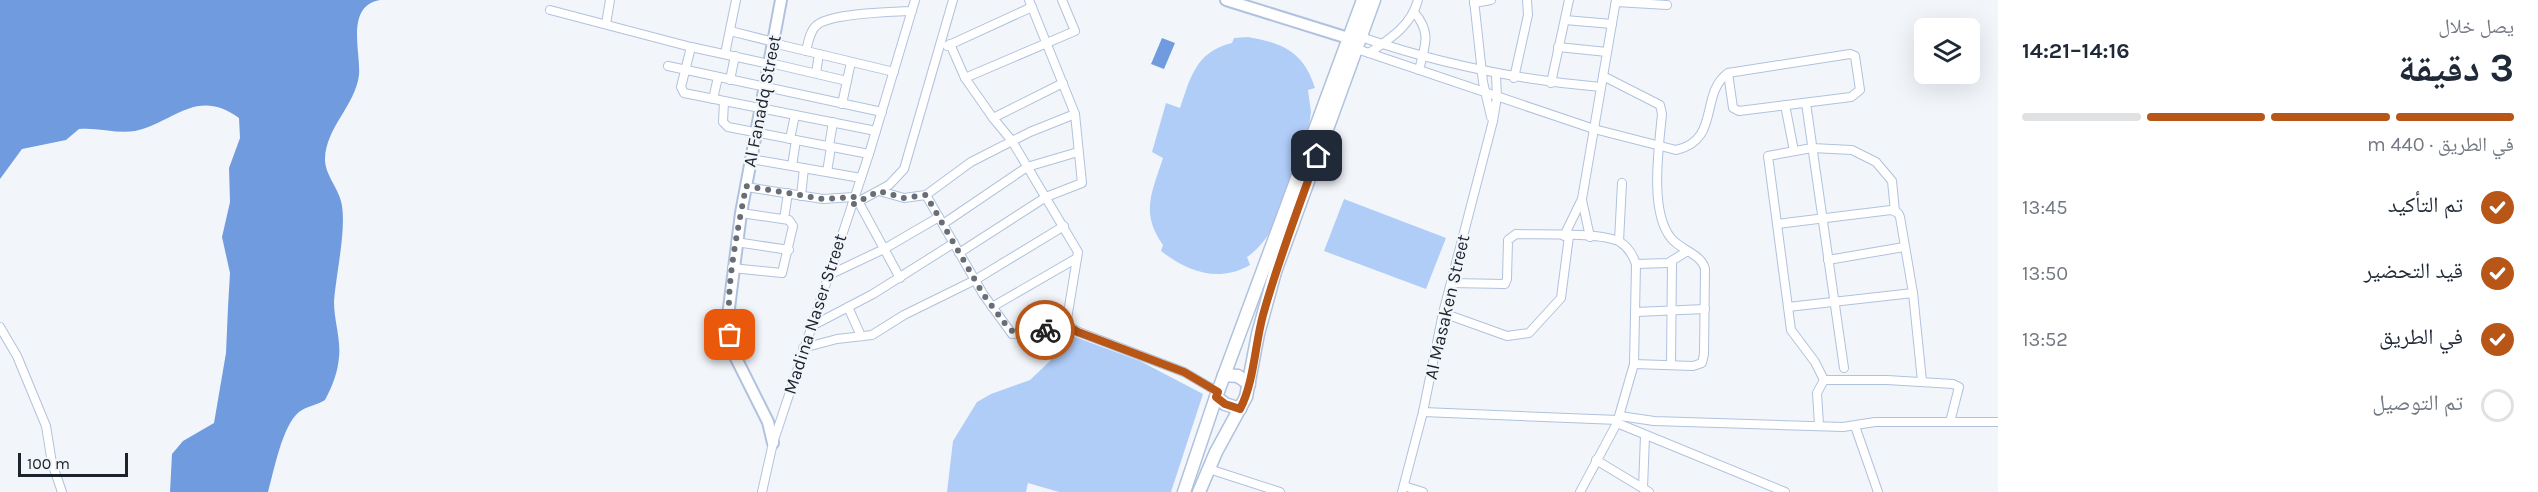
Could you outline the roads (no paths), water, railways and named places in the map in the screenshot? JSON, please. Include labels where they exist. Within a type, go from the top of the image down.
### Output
[{"type":"main road","points":[[1199,492],[1228,429],[1240,409],[1249,384],[1252,360],[1280,257],[1355,42],[1363,0]]},
{"type":"main road","points":[[1184,492],[1224,375],[1355,42],[1374,0]]},
{"type":"main road","points":[[1233,352],[1239,361],[1252,360]]},
{"type":"main road","points":[[1224,375],[1238,376],[1249,384]]},
{"type":"main road","points":[[1217,394],[1225,404],[1240,409]]},
{"type":"main road","points":[[1208,420],[1218,420],[1228,429]]},
{"type":"street","points":[[606,24],[610,0]]},
{"type":"street","points":[[725,54],[736,0]]},
{"type":"street","name":"Al Fanadq Street","points":[[773,443],[768,422],[741,372],[732,345],[728,316],[736,242],[782,0]]},
{"type":"street","name":"Madina Naser Street","points":[[762,492],[773,443],[827,276],[855,201],[915,0]]},
{"type":"street","points":[[746,186],[801,196],[855,201],[879,191],[897,178],[909,158],[953,0]]},
{"type":"street","points":[[965,78],[1075,31],[1062,0]]},
{"type":"street","points":[[1226,0],[1355,42],[1382,44],[1422,58],[1482,72],[1551,83],[1601,87]]},
{"type":"street","points":[[1369,53],[1400,31],[1414,12],[1418,0]]},
{"type":"street","points":[[1474,1],[1491,0]]},
{"type":"street","points":[[1514,78],[1528,15],[1527,0]]},
{"type":"street","points":[[1551,83],[1569,0]]},
{"type":"street","name":"Al Masaken Street","points":[[1474,1],[1482,72],[1492,121]]},
{"type":"street","points":[[1443,313],[1506,336],[1518,336],[1533,330],[1562,298],[1566,236],[1582,199],[1616,1],[1667,5]]},
{"type":"street","points":[[939,48],[1030,3],[1075,114],[1082,183],[1046,196],[959,253]]},
{"type":"street","points":[[550,10],[691,47],[847,81]]},
{"type":"street","points":[[806,51],[813,30],[820,23],[857,14],[912,11]]},
{"type":"street","points":[[1414,12],[1426,29],[1419,70]]},
{"type":"street","points":[[1565,20],[1612,24]]},
{"type":"street","points":[[730,31],[894,72]]},
{"type":"street","points":[[1355,42],[1369,53],[1486,94],[1594,129],[1676,150],[1688,148],[1699,138],[1708,120],[1715,86],[1728,73],[1850,54],[1855,56],[1860,90],[1856,95],[1739,111],[1733,108],[1728,73]]},
{"type":"street","points":[[926,195],[975,280],[1012,334],[1060,329],[1066,325],[1078,252],[1012,141],[965,78],[950,44]]},
{"type":"street","points":[[691,47],[682,92],[876,131]]},
{"type":"street","points":[[1558,47],[1607,52]]},
{"type":"street","points":[[816,74],[819,54]]},
{"type":"street","points":[[730,80],[735,56]]},
{"type":"street","points":[[842,104],[851,62]]},
{"type":"street","points":[[668,66],[882,112]]},
{"type":"street","name":"Al Masaken Street","points":[[1403,489],[1423,412],[1443,313],[1492,121],[1497,97],[1496,75]]},
{"type":"street","points":[[1603,76],[1660,105],[1662,114],[1659,147],[1661,215],[1670,237],[1704,265],[1704,359],[1698,366],[1634,364]]},
{"type":"street","points":[[713,99],[718,77]]},
{"type":"street","points":[[993,118],[1063,82]]},
{"type":"street","points":[[724,101],[723,122],[726,126],[869,154]]},
{"type":"street","points":[[1806,103],[1844,368]]},
{"type":"street","points":[[1785,105],[1794,151]]},
{"type":"street","points":[[879,191],[904,198],[926,195],[971,162],[1012,141],[1075,114]]},
{"type":"street","points":[[792,166],[795,115]]},
{"type":"street","points":[[826,172],[833,123]]},
{"type":"street","points":[[1824,380],[1815,362],[1791,330],[1768,156],[1812,148],[1852,150],[1876,162],[1892,181],[1895,211],[1899,217],[1913,293],[1922,381]]},
{"type":"street","points":[[827,276],[941,221],[1027,167],[1078,152]]},
{"type":"street","points":[[751,159],[861,178]]},
{"type":"street","points":[[801,196],[804,168]]},
{"type":"street","points":[[1619,241],[1622,183]]},
{"type":"street","points":[[784,219],[788,194]]},
{"type":"street","points":[[1582,199],[1590,237]]},
{"type":"street","points":[[855,201],[900,278]]},
{"type":"street","points":[[1777,224],[1895,211]]},
{"type":"street","points":[[732,268],[779,274],[785,269],[789,250],[793,224],[784,219],[741,213]]},
{"type":"street","points":[[803,348],[872,335],[904,315],[975,280],[1064,226]]},
{"type":"street","points":[[1451,283],[1502,286],[1507,279],[1510,237],[1516,234],[1590,237],[1619,241],[1628,249],[1636,264],[1634,364],[1618,420],[1580,492]]},
{"type":"street","points":[[736,242],[789,250]]},
{"type":"street","points":[[810,327],[900,278],[954,243]]},
{"type":"street","points":[[1828,260],[1904,247]]},
{"type":"street","points":[[1636,264],[1665,264],[1686,252]]},
{"type":"street","points":[[992,307],[1077,258]]},
{"type":"street","points":[[1671,365],[1672,261]]},
{"type":"street","points":[[1788,307],[1913,293]]},
{"type":"street","points":[[848,307],[861,336]]},
{"type":"street","points":[[1636,312],[1705,309]]},
{"type":"street","points":[[1066,325],[1078,332],[1184,372],[1217,394]]},
{"type":"street","points":[[0,327],[20,362],[46,426],[52,463],[62,492]]},
{"type":"street","points":[[1824,380],[1922,381],[1959,387],[1950,422]]},
{"type":"street","points":[[1819,425],[1817,393],[1824,380]]},
{"type":"street","points":[[1423,412],[1855,426],[1875,422],[1998,422]]},
{"type":"street","points":[[1618,420],[1645,436],[1785,492]]},
{"type":"street","points":[[1855,426],[1878,492]]},
{"type":"street","points":[[1645,436],[1646,490]]},
{"type":"street","points":[[1596,460],[1646,490]]},
{"type":"street","points":[[1209,469],[1280,492]]},
{"type":"street","points":[[1403,489],[1423,492]]}]
